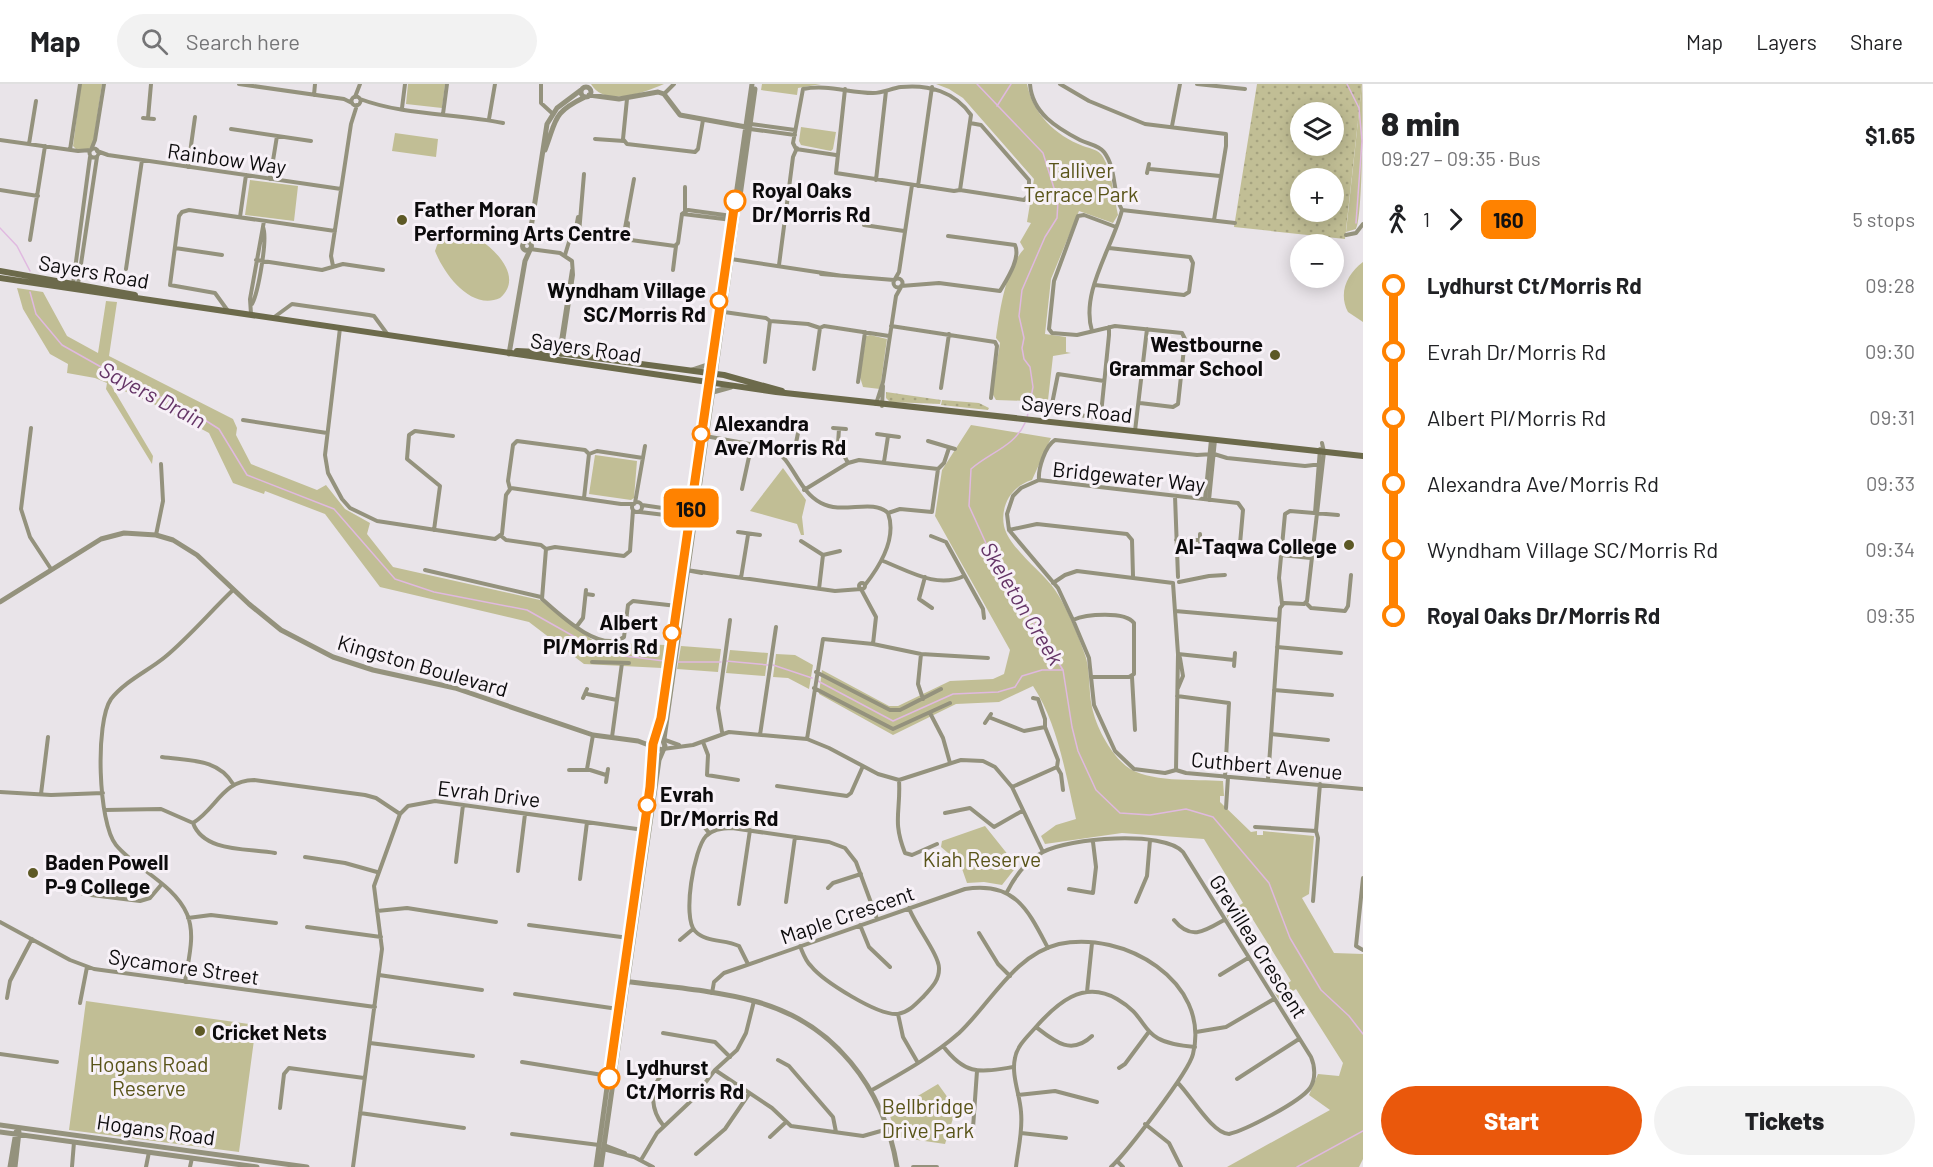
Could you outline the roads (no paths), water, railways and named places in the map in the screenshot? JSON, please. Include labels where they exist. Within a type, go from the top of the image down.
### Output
[{"type":"main road","name":"Sayers Road","points":[[0,271],[182,305],[451,345],[687,370],[742,386],[785,393],[1363,456]]},
{"type":"main road","name":"Sayers Road","points":[[0,278],[75,286]]},
{"type":"main road","name":"Sayers Road","points":[[560,355],[712,378],[724,375],[762,384],[785,393]]},
{"type":"street","points":[[70,150],[80,84]]},
{"type":"street","points":[[75,286],[90,153],[95,140],[104,84]]},
{"type":"street","points":[[148,119],[151,84]]},
{"type":"street","points":[[239,84],[267,86],[443,114],[489,118],[504,123]]},
{"type":"street","points":[[314,95],[315,84]]},
{"type":"street","points":[[333,266],[331,259],[341,189],[360,84]]},
{"type":"street","points":[[402,108],[405,84]]},
{"type":"street","points":[[443,114],[447,84]]},
{"type":"street","points":[[489,118],[495,84]]},
{"type":"street","points":[[541,84],[541,103],[554,116]]},
{"type":"street","points":[[664,94],[675,84]]},
{"type":"street","points":[[625,981],[628,938],[664,740],[691,515],[712,378],[718,356],[721,312],[754,84]]},
{"type":"street","points":[[1030,84],[1035,102],[1050,122],[1081,141],[1103,150],[1109,160],[1122,210],[1095,285],[1090,318],[1092,331]]},
{"type":"street","points":[[1060,84],[1089,101],[1145,124],[1226,134],[1227,147],[1220,176],[1214,220]]},
{"type":"street","points":[[1172,126],[1180,84]]},
{"type":"street","points":[[1197,84],[1245,89]]},
{"type":"street","points":[[836,155],[803,151],[793,146],[802,90],[823,87],[873,93],[909,85],[932,87],[946,92],[961,103],[971,115],[960,189]]},
{"type":"street","points":[[918,186],[932,87]]},
{"type":"street","points":[[845,89],[836,155],[836,174],[918,186],[960,189],[1022,200],[1029,195],[1029,180],[981,126],[970,123]]},
{"type":"street","points":[[509,352],[547,124],[586,90],[602,97],[627,99],[653,92],[664,94],[680,115],[773,129],[795,135]]},
{"type":"street","points":[[876,180],[887,100],[886,91]]},
{"type":"street","points":[[624,141],[627,99]]},
{"type":"street","points":[[29,144],[36,101]]},
{"type":"street","points":[[188,167],[195,117]]},
{"type":"street","points":[[595,139],[624,141],[695,153],[698,149],[703,120]]},
{"type":"street","points":[[231,129],[311,141]]},
{"type":"street","points":[[270,179],[277,136]]},
{"type":"street","points":[[0,140],[90,153]]},
{"type":"street","points":[[75,286],[97,157],[95,140]]},
{"type":"street","points":[[30,240],[45,146]]},
{"type":"street","points":[[779,266],[793,157],[797,148]]},
{"type":"street","name":"Rainbow Way","points":[[90,153],[97,151],[108,155],[341,189]]},
{"type":"street","name":"Rainbow Way","points":[[90,153],[97,157],[108,155]]},
{"type":"street","points":[[126,269],[142,160]]},
{"type":"street","points":[[1149,168],[1220,176]]},
{"type":"street","points":[[577,233],[584,174]]},
{"type":"street","points":[[240,217],[246,176]]},
{"type":"street","points":[[625,239],[634,179]]},
{"type":"street","points":[[896,296],[894,283],[899,272],[912,185]]},
{"type":"street","points":[[673,270],[684,213],[685,187]]},
{"type":"street","points":[[0,190],[38,196]]},
{"type":"street","points":[[1122,210],[1235,223]]},
{"type":"street","points":[[228,312],[214,293],[171,286],[179,216],[182,212],[240,217],[335,231]]},
{"type":"street","points":[[684,213],[735,218]]},
{"type":"street","points":[[787,213],[835,221]]},
{"type":"street","points":[[1116,227],[1084,215],[1078,216],[1054,280],[1050,332],[1074,335],[1109,327],[1147,329],[1184,335],[1178,404],[1173,407],[1140,403]]},
{"type":"street","points":[[704,436],[713,392],[710,364],[731,259],[735,218]]},
{"type":"street","points":[[251,315],[250,299],[259,260],[264,221]]},
{"type":"street","points":[[1346,235],[1356,232],[1363,224]]},
{"type":"street","points":[[864,225],[905,231]]},
{"type":"street","points":[[565,255],[569,235],[577,233],[676,246]]},
{"type":"street","points":[[731,259],[901,284],[939,283],[998,292],[1012,269],[1016,246],[948,236]]},
{"type":"street","points":[[528,246],[565,255],[571,259],[572,269],[560,355]]},
{"type":"street","points":[[175,248],[222,255]]},
{"type":"street","points":[[1095,285],[1184,295],[1189,292],[1193,263],[1190,257],[1109,248]]},
{"type":"street","points":[[259,260],[322,270],[343,264],[383,270]]},
{"type":"street","points":[[879,405],[896,296],[901,284],[899,272]]},
{"type":"street","points":[[894,283],[901,284]]},
{"type":"street","points":[[273,319],[292,304],[373,315],[388,335]]},
{"type":"street","points":[[721,312],[768,318],[771,321],[811,324],[820,328],[824,326],[889,336]]},
{"type":"street","points":[[765,363],[771,321]]},
{"type":"street","points":[[891,326],[993,340],[997,346],[991,398]]},
{"type":"street","points":[[1104,381],[1057,374],[1051,410],[1099,417],[1104,381],[1109,327]]},
{"type":"street","points":[[340,328],[325,455],[328,473],[334,487],[350,507],[377,521],[495,539],[500,535],[506,495],[510,489]]},
{"type":"street","points":[[814,369],[820,328]]},
{"type":"street","points":[[1135,431],[1147,329]]},
{"type":"street","points":[[858,382],[865,332]]},
{"type":"street","points":[[941,388],[949,334]]},
{"type":"street","points":[[718,356],[724,375]]},
{"type":"street","points":[[687,370],[710,364]]},
{"type":"street","points":[[713,392],[742,386]]},
{"type":"street","points":[[1138,419],[1139,428],[1144,432]]},
{"type":"street","points":[[243,420],[327,434]]},
{"type":"street","points":[[794,422],[806,423]]},
{"type":"street","points":[[781,455],[796,443],[801,423]]},
{"type":"street","points":[[31,428],[21,509],[26,528],[51,569]]},
{"type":"street","points":[[846,429],[836,428],[838,444],[848,463]]},
{"type":"street","points":[[434,530],[439,491],[435,481],[407,458],[410,434],[415,431],[453,436]]},
{"type":"street","points":[[877,434],[899,437]]},
{"type":"street","points":[[704,436],[768,446],[781,455],[804,490],[814,499],[832,508],[874,507],[888,513],[900,509],[932,512],[938,469],[944,463],[949,447]]},
{"type":"street","points":[[884,462],[888,436]]},
{"type":"street","points":[[1039,480],[1040,467],[1050,444],[1055,440],[1197,455],[1212,453],[1227,458],[1300,466],[1320,464]]},
{"type":"street","points":[[1207,500],[1213,440]]},
{"type":"street","points":[[928,441],[955,449]]},
{"type":"street","points":[[510,489],[507,481],[516,442],[585,450],[589,454]]},
{"type":"street","points":[[742,489],[752,443]]},
{"type":"street","points":[[1306,603],[1322,443]]},
{"type":"street","points":[[640,512],[637,504],[645,446]]},
{"type":"street","points":[[589,454],[597,451],[643,458]]},
{"type":"street","points":[[584,498],[589,454]]},
{"type":"street","points":[[804,490],[848,463],[866,460],[938,469]]},
{"type":"street","points":[[156,535],[163,501],[161,464]]},
{"type":"street","name":"Bridgewater Way","points":[[1009,530],[1006,514],[1013,496],[1021,488],[1039,480],[1242,505],[1239,555]]},
{"type":"street","points":[[510,489],[621,504],[637,504],[691,515]]},
{"type":"street","points":[[1132,576],[1132,540],[1127,534],[1037,524],[1009,530],[1053,584],[1073,620],[1088,652],[1096,711],[1121,759],[1134,769],[1165,773],[1176,770],[1178,654],[1175,610],[1175,496]]},
{"type":"street","points":[[621,504],[640,512],[691,515]]},
{"type":"street","points":[[546,549],[555,547],[625,556],[630,551],[633,510],[637,504]]},
{"type":"street","points":[[633,523],[640,512]]},
{"type":"street","points":[[1268,779],[1282,604],[1279,596],[1286,512],[1338,515]]},
{"type":"street","points":[[684,569],[819,589],[850,590],[862,586],[870,579],[883,561],[890,521],[888,513]]},
{"type":"street","points":[[738,532],[748,536],[760,535]]},
{"type":"street","name":"Kingston Boulevard","points":[[0,602],[101,539],[124,533],[156,535],[173,540],[192,551],[233,590],[281,630],[333,657],[373,670],[455,688],[593,735],[638,741],[662,749]]},
{"type":"street","points":[[500,535],[506,540],[542,545],[546,549]]},
{"type":"street","points":[[741,578],[748,536]]},
{"type":"street","points":[[931,536],[946,542],[983,609],[984,618]]},
{"type":"street","points":[[1176,540],[1200,540]]},
{"type":"street","points":[[801,541],[823,555],[840,551]]},
{"type":"street","points":[[541,597],[546,549]]},
{"type":"street","points":[[819,589],[823,555]]},
{"type":"street","points":[[1281,555],[1311,558]]},
{"type":"street","points":[[883,561],[925,577],[946,582],[964,575]]},
{"type":"street","points":[[425,570],[541,597],[591,639],[617,641],[624,637],[630,602],[679,607]]},
{"type":"street","points":[[1053,584],[1065,575],[1077,571],[1176,580],[1225,575]]},
{"type":"street","points":[[1282,604],[1306,603],[1311,608],[1345,611],[1348,606],[1351,574]]},
{"type":"street","points":[[925,577],[919,599],[932,608]]},
{"type":"street","points":[[862,586],[876,617],[873,644]]},
{"type":"street","points":[[185,981],[191,941],[188,918],[176,898],[114,843],[107,826],[103,793],[102,723],[112,698],[123,687],[176,648],[233,590]]},
{"type":"street","points":[[577,626],[583,618],[586,592],[593,595]]},
{"type":"street","points":[[596,1167],[602,1146],[646,830],[655,739],[661,718],[679,607]]},
{"type":"street","points":[[1175,610],[1279,620]]},
{"type":"street","points":[[1073,620],[1096,614],[1132,620],[1133,726]]},
{"type":"street","points":[[722,733],[718,708],[730,620]]},
{"type":"street","points":[[760,735],[776,627]]},
{"type":"street","points":[[807,740],[823,639],[873,644],[921,654],[988,658]]},
{"type":"street","points":[[1277,647],[1341,653]]},
{"type":"street","points":[[1234,653],[1234,666]]},
{"type":"street","points":[[921,654],[918,684],[923,699]]},
{"type":"street","points":[[1178,654],[1234,660]]},
{"type":"street","points":[[592,662],[629,663]]},
{"type":"street","points":[[612,737],[622,663]]},
{"type":"street","points":[[816,672],[890,710],[900,710],[941,690]]},
{"type":"street","points":[[1092,677],[1132,677]]},
{"type":"street","points":[[814,688],[891,729],[898,728],[950,703]]},
{"type":"street","points":[[1274,690],[1332,695]]},
{"type":"street","points":[[586,694],[617,700]]},
{"type":"street","points":[[1177,696],[1229,703],[1226,808]]},
{"type":"street","points":[[1034,698],[1038,699],[1045,719],[1045,727],[1049,732],[1058,760],[1057,767],[1061,774],[1063,790]]},
{"type":"street","points":[[930,713],[943,738],[950,763]]},
{"type":"street","points":[[985,723],[991,716],[1024,731],[1045,727]]},
{"type":"street","points":[[662,749],[703,742],[722,733],[807,740],[899,780],[950,763],[968,759],[983,761],[995,767],[1012,788],[1043,852]]},
{"type":"street","points":[[1271,734],[1328,740]]},
{"type":"street","points":[[587,770],[593,735]]},
{"type":"street","points":[[40,794],[48,737]]},
{"type":"street","points":[[664,740],[682,747]]},
{"type":"street","name":"Kingston Boulevard","points":[[638,741],[664,740]]},
{"type":"street","points":[[703,742],[708,755],[705,776],[738,780]]},
{"type":"street","points":[[162,757],[212,764],[224,770],[233,784]]},
{"type":"street","points":[[777,786],[847,796],[851,793],[863,766]]},
{"type":"street","points":[[1012,788],[1057,767]]},
{"type":"street","points":[[606,782],[608,769]]},
{"type":"street","points":[[569,770],[587,770],[606,776]]},
{"type":"street","name":"Cuthbert Avenue","points":[[1176,770],[1227,777],[1363,789]]},
{"type":"street","points":[[193,823],[233,784],[254,780],[365,795],[376,798],[400,814],[377,872],[374,890],[381,937],[379,975],[353,1167]]},
{"type":"street","points":[[899,780],[900,797],[896,823],[905,853],[912,855],[937,844]]},
{"type":"street","points":[[1313,901],[1320,784]]},
{"type":"street","name":"Cuthbert Avenue","points":[[1355,787],[1363,784]]},
{"type":"street","points":[[0,792],[103,793]]},
{"type":"street","points":[[1220,799],[1226,799]]},
{"type":"street","name":"Evrah Drive","points":[[400,814],[408,806],[422,801],[646,830]]},
{"type":"street","points":[[456,862],[463,805]]},
{"type":"street","points":[[945,813],[970,808],[996,827],[1022,811]]},
{"type":"street","points":[[105,810],[161,809],[193,823],[198,833],[219,845],[275,853]]},
{"type":"street","points":[[518,871],[525,814]]},
{"type":"street","points":[[695,815],[709,833]]},
{"type":"street","points":[[580,879],[586,822]]},
{"type":"street","points":[[748,964],[739,946],[705,937],[693,930],[688,918],[697,852],[709,833],[725,828],[750,830],[840,845],[854,858],[877,919]]},
{"type":"street","points":[[1260,834],[1258,828],[1316,831]]},
{"type":"street","points":[[740,904],[750,830]]},
{"type":"street","points":[[786,902],[795,837]]},
{"type":"street","name":"Grevillea Crescent","points":[[1007,892],[1020,871],[1043,852],[1059,846],[1121,839],[1167,841],[1179,847],[1313,1061],[1314,1078],[1310,1088],[1298,1099],[1234,1133],[1224,1134],[1215,1129],[1178,1083]]},
{"type":"street","points":[[1136,902],[1147,876],[1150,840]]},
{"type":"street","points":[[1068,889],[1093,893],[1096,867],[1093,842]]},
{"type":"street","points":[[305,857],[345,863],[377,872]]},
{"type":"street","points":[[828,888],[833,883],[861,874]]},
{"type":"street","points":[[1363,878],[1362,907],[1356,946],[1363,950]]},
{"type":"street","points":[[83,894],[140,901],[150,898],[161,885]]},
{"type":"street","name":"Maple Crescent","points":[[712,994],[714,981],[720,975],[877,919],[979,887],[1007,892]]},
{"type":"street","points":[[1007,892],[1029,912],[1048,948]]},
{"type":"street","points":[[377,911],[407,908],[496,922]]},
{"type":"street","points":[[800,946],[808,964],[818,973],[874,1009],[898,1014],[908,1010],[934,986],[939,969],[937,959],[917,927],[909,908]]},
{"type":"street","points":[[188,918],[211,915],[276,923]]},
{"type":"street","points":[[1174,920],[1192,932],[1200,933],[1224,920]]},
{"type":"street","name":"Sycamore Street","points":[[0,922],[87,967],[375,1007]]},
{"type":"street","points":[[529,925],[628,938]]},
{"type":"street","points":[[860,925],[869,947],[890,967]]},
{"type":"street","points":[[307,927],[381,937]]},
{"type":"street","points":[[680,940],[693,930]]},
{"type":"street","points":[[979,933],[998,964],[1010,976]]},
{"type":"street","points":[[7,998],[10,981],[32,939]]},
{"type":"street","points":[[872,1090],[943,1046],[976,1015],[1020,964],[1048,948],[1071,943],[1092,943],[1127,949],[1159,967],[1186,1001],[1196,1032],[1195,1047],[1191,1061],[1178,1083],[1111,1167]]},
{"type":"street","points":[[1087,992],[1092,943]]},
{"type":"street","points":[[1220,975],[1248,958]]},
{"type":"street","points":[[80,1003],[87,967]]},
{"type":"street","points":[[379,975],[482,990]]},
{"type":"street","points":[[625,981],[754,1001],[790,1014],[816,1030],[844,1053],[872,1090],[889,1129],[897,1167]]},
{"type":"street","points":[[1016,1167],[1021,1133],[1014,1067],[1017,1049],[1060,1002],[1087,992],[1107,994],[1123,1003],[1148,1033],[1167,1044],[1195,1047]]},
{"type":"street","points":[[515,994],[618,1009]]},
{"type":"street","points":[[1196,1032],[1226,1027],[1274,999]]},
{"type":"street","points":[[601,1167],[609,1076],[618,1009],[622,1001]]},
{"type":"street","points":[[641,1160],[663,1125],[692,1100],[715,1070],[730,1057],[746,1033],[754,1001]]},
{"type":"street","points":[[898,1014],[903,1037],[918,1063]]},
{"type":"street","points":[[1036,1027],[1055,1043],[1064,1046],[1073,1046],[1092,1036]]},
{"type":"street","points":[[663,1033],[715,1042],[730,1057]]},
{"type":"street","points":[[1119,1068],[1125,1064],[1148,1033]]},
{"type":"street","points":[[1237,1079],[1299,1039]]},
{"type":"street","points":[[370,1043],[473,1056]]},
{"type":"street","points":[[943,1046],[958,1064],[977,1071],[1014,1067]]},
{"type":"street","points":[[0,1054],[57,1062]]},
{"type":"street","points":[[778,1060],[789,1066],[833,1117],[837,1125],[836,1132]]},
{"type":"street","points":[[522,1062],[609,1076]]},
{"type":"street","points":[[283,1064],[287,1069],[364,1078]]},
{"type":"street","points":[[280,1108],[287,1069]]},
{"type":"street","points":[[715,1070],[772,1108],[786,1122],[798,1128],[867,1135],[889,1129]]},
{"type":"street","points":[[973,1128],[977,1071]]},
{"type":"street","points":[[662,1075],[656,1083],[653,1107],[663,1125]]},
{"type":"street","points":[[1018,1095],[1055,1091],[1097,1102]]},
{"type":"street","points":[[696,1154],[725,1129],[749,1094]]},
{"type":"street","points":[[360,1113],[464,1128]]},
{"type":"street","points":[[770,1137],[786,1122]]},
{"type":"street","points":[[1145,1124],[1169,1143],[1181,1167]]},
{"type":"street","name":"Hogans Road","points":[[0,1125],[192,1155],[237,1166],[257,1167]]},
{"type":"street","points":[[10,1167],[18,1128]]},
{"type":"street","name":"Hogans Road","points":[[0,1132],[149,1152],[225,1155],[307,1167]]},
{"type":"street","points":[[1021,1133],[1066,1138]]},
{"type":"street","points":[[15,1167],[17,1134]]},
{"type":"street","points":[[512,1134],[602,1146],[641,1160],[653,1167]]},
{"type":"street","points":[[72,1167],[75,1142]]},
{"type":"street","points":[[146,1167],[149,1152]]},
{"type":"street","points":[[190,1167],[192,1155]]},
{"type":"street","points":[[225,1155],[226,1163]]},
{"type":"street","points":[[1117,1161],[1123,1167]]},
{"type":"street","points":[[913,1167],[937,1167]]},
{"type":"waterway","name":"Skeleton Creek","points":[[977,84],[1043,153],[1058,201],[1057,218],[1045,237],[1022,290],[1019,316],[1024,338],[1022,348],[1024,359],[1030,367],[1033,387],[1027,418]]},
{"type":"waterway","points":[[997,106],[1011,84]]},
{"type":"waterway","points":[[1347,84],[1359,108],[1362,141],[1356,223]]},
{"type":"waterway","name":"Sayers Drain","points":[[0,228],[17,246],[30,271]]},
{"type":"waterway","name":"Sayers Drain","points":[[30,292],[36,314],[62,345],[133,385],[189,410],[219,429],[247,475],[334,509],[395,579],[434,592],[527,610],[582,641],[617,655],[664,661]]},
{"type":"waterway","name":"Skeleton Creek","points":[[1025,423],[1015,438],[971,469],[969,506],[990,552],[1063,670],[1078,751],[1096,790],[1120,813],[1150,815],[1186,809],[1213,817],[1269,883],[1290,938],[1321,990],[1349,1016],[1363,1034]]},
{"type":"waterway","name":"Sayers Drain","points":[[726,661],[768,665]]},
{"type":"waterway","name":"Sayers Drain","points":[[678,662],[721,662]]},
{"type":"waterway","name":"Sayers Drain","points":[[773,665],[812,678]]},
{"type":"waterway","name":"Sayers Drain","points":[[818,681],[893,721],[953,694],[998,692],[1015,687],[1022,676],[1042,670],[1062,670]]},
{"type":"waterway","name":"Skeleton Creek","points":[[1297,1167],[1363,1131]]},
{"type":"place","name":"Royal Oaks Dr/Morris Rd","points":[[735,201]]},
{"type":"place","name":"Father Moran Performing Arts Centre","points":[[402,220]]},
{"type":"place","name":"Wyndham Village SC/Morris Rd","points":[[719,301]]},
{"type":"place","name":"Westbourne Grammar School","points":[[1275,355]]},
{"type":"place","name":"Alexandra Ave/Morris Rd","points":[[701,434]]},
{"type":"place","name":"Al-Taqwa College","points":[[1349,545]]},
{"type":"place","name":"Albert Pl/Morris Rd","points":[[672,633]]},
{"type":"place","name":"Evrah Dr/Morris Rd","points":[[647,805]]},
{"type":"place","name":"Baden Powell P-9 College","points":[[33,873]]},
{"type":"place","name":"Cricket Nets","points":[[200,1031]]},
{"type":"place","name":"Lydhurst Ct/Morris Rd","points":[[609,1078]]},
{"type":"park label","name":"Talliver Terrace Park","points":[[1081,181]]},
{"type":"park label","name":"Kiah Reserve","points":[[982,858]]},
{"type":"park label","name":"Hogans Road Reserve","points":[[149,1075]]},
{"type":"park label","name":"Bellbridge Drive Park","points":[[928,1117]]}]
